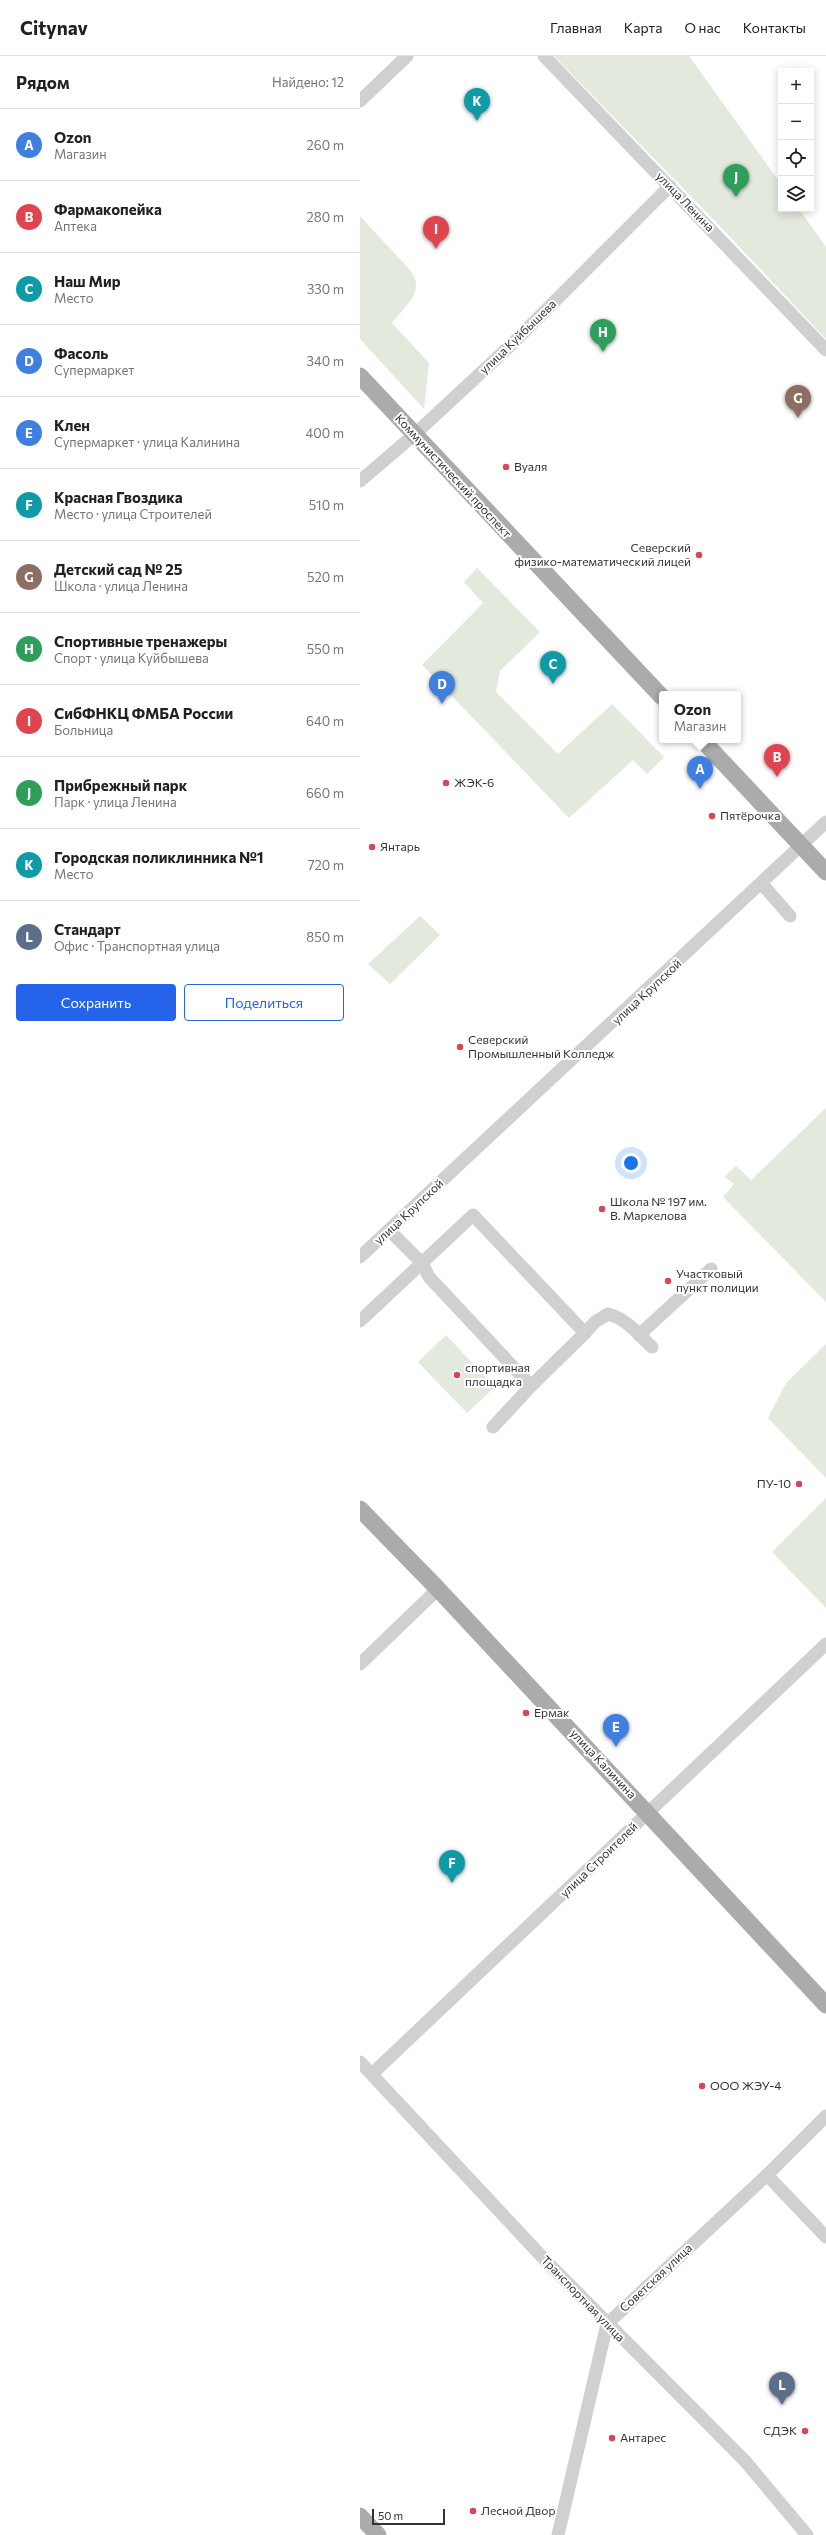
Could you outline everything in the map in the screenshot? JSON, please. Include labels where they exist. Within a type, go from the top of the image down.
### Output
[{"type":"main road","name":"Коммунистический проспект","points":[[360,376],[659,694]]},
{"type":"main road","points":[[705,743],[826,872]]},
{"type":"main road","name":"улица Калинина","points":[[360,1509],[438,1589],[826,2005]]},
{"type":"main road","points":[[360,2516],[378,2535]]},
{"type":"street","points":[[360,101],[407,56]]},
{"type":"street","name":"улица Ленина","points":[[544,56],[826,350]]},
{"type":"street","name":"улица Куйбышева","points":[[360,482],[415,434],[513,343],[670,186]]},
{"type":"street","name":"улица Крупской","points":[[360,1257],[762,884],[826,822]]},
{"type":"street","points":[[762,884],[790,916]]},
{"type":"street","points":[[360,1321],[473,1215],[585,1333]]},
{"type":"street","points":[[390,1230],[422,1263],[429,1277],[531,1386]]},
{"type":"street","points":[[639,1335],[711,1269]]},
{"type":"street","points":[[493,1427],[531,1386],[595,1322],[608,1314],[623,1320],[652,1347]]},
{"type":"street","points":[[360,1664],[438,1589]]},
{"type":"street","name":"улица Строителей","points":[[372,2074],[826,1644]]},
{"type":"street","name":"Транспортная улица","points":[[360,2062],[607,2324],[745,2461],[807,2535]]},
{"type":"street","name":"Советская улица","points":[[607,2324],[767,2175],[826,2116]]},
{"type":"street","points":[[767,2175],[826,2237]]},
{"type":"street","points":[[558,2535],[607,2324]]},
{"type":"shaded area","points":[[554,56],[689,56],[778,180],[778,212],[801,212],[826,247],[826,339],[715,221]]},
{"type":"shaded area","points":[[360,216],[410,270],[415,278],[415,292],[412,298],[392,323],[429,363],[424,409],[360,339]]},
{"type":"shaded area","points":[[477,568],[540,632],[500,671],[496,692],[558,754],[612,704],[664,757],[647,774],[633,760],[569,818],[422,665],[483,603],[464,582]]},
{"type":"shaded area","points":[[420,916],[440,935],[390,984],[368,964]]},
{"type":"shaded area","points":[[826,1108],[826,1302],[723,1197],[734,1184],[724,1177],[736,1166],[751,1180]]},
{"type":"shaded area","name":"спортивная площадка","points":[[446,1335],[495,1387],[467,1413],[418,1362]]},
{"type":"shaded area","points":[[826,1344],[826,1478],[768,1418],[786,1383]]},
{"type":"shaded area","points":[[826,1498],[826,1608],[772,1552]]},
{"type":"place","name":"Городская поликлинника №1","points":[[477,121]]},
{"type":"place","name":"Прибрежный парк","points":[[736,197]]},
{"type":"place","name":"СибФНКЦ ФМБА России","points":[[436,249]]},
{"type":"place","name":"Спортивные тренажеры","points":[[603,352]]},
{"type":"place","name":"Детский сад № 25","points":[[798,418]]},
{"type":"place","name":"Вуаля","points":[[506,467]]},
{"type":"place","name":"Северский физико-математический лицей","points":[[699,555]]},
{"type":"place","name":"Наш Мир","points":[[553,684]]},
{"type":"place","name":"Фасоль","points":[[442,704]]},
{"type":"place","name":"Фармакопейка","points":[[777,777]]},
{"type":"place","name":"ЖЭК-6","points":[[446,783]]},
{"type":"place","name":"Ozon","points":[[700,789]]},
{"type":"place","name":"Пятёрочка","points":[[712,816]]},
{"type":"place","name":"Янтарь","points":[[372,847]]},
{"type":"place","name":"Северский Промышленный Колледж","points":[[460,1047]]},
{"type":"place","name":"Школа № 197 им. В. Маркелова","points":[[602,1209]]},
{"type":"place","name":"Участковый пункт полиции","points":[[668,1281]]},
{"type":"place","name":"спортивная площадка","points":[[457,1375]]},
{"type":"place","name":"ПУ-10","points":[[799,1484]]},
{"type":"place","name":"Ермак","points":[[526,1713]]},
{"type":"place","name":"Клен","points":[[616,1747]]},
{"type":"place","name":"Красная Гвоздика","points":[[452,1883]]},
{"type":"place","name":"ООО ЖЭУ-4","points":[[702,2086]]},
{"type":"place","name":"Стандарт","points":[[782,2405]]},
{"type":"place","name":"СДЭК","points":[[805,2431]]},
{"type":"place","name":"Антарес","points":[[612,2438]]},
{"type":"place","name":"Лесной Двор","points":[[473,2511]]}]
